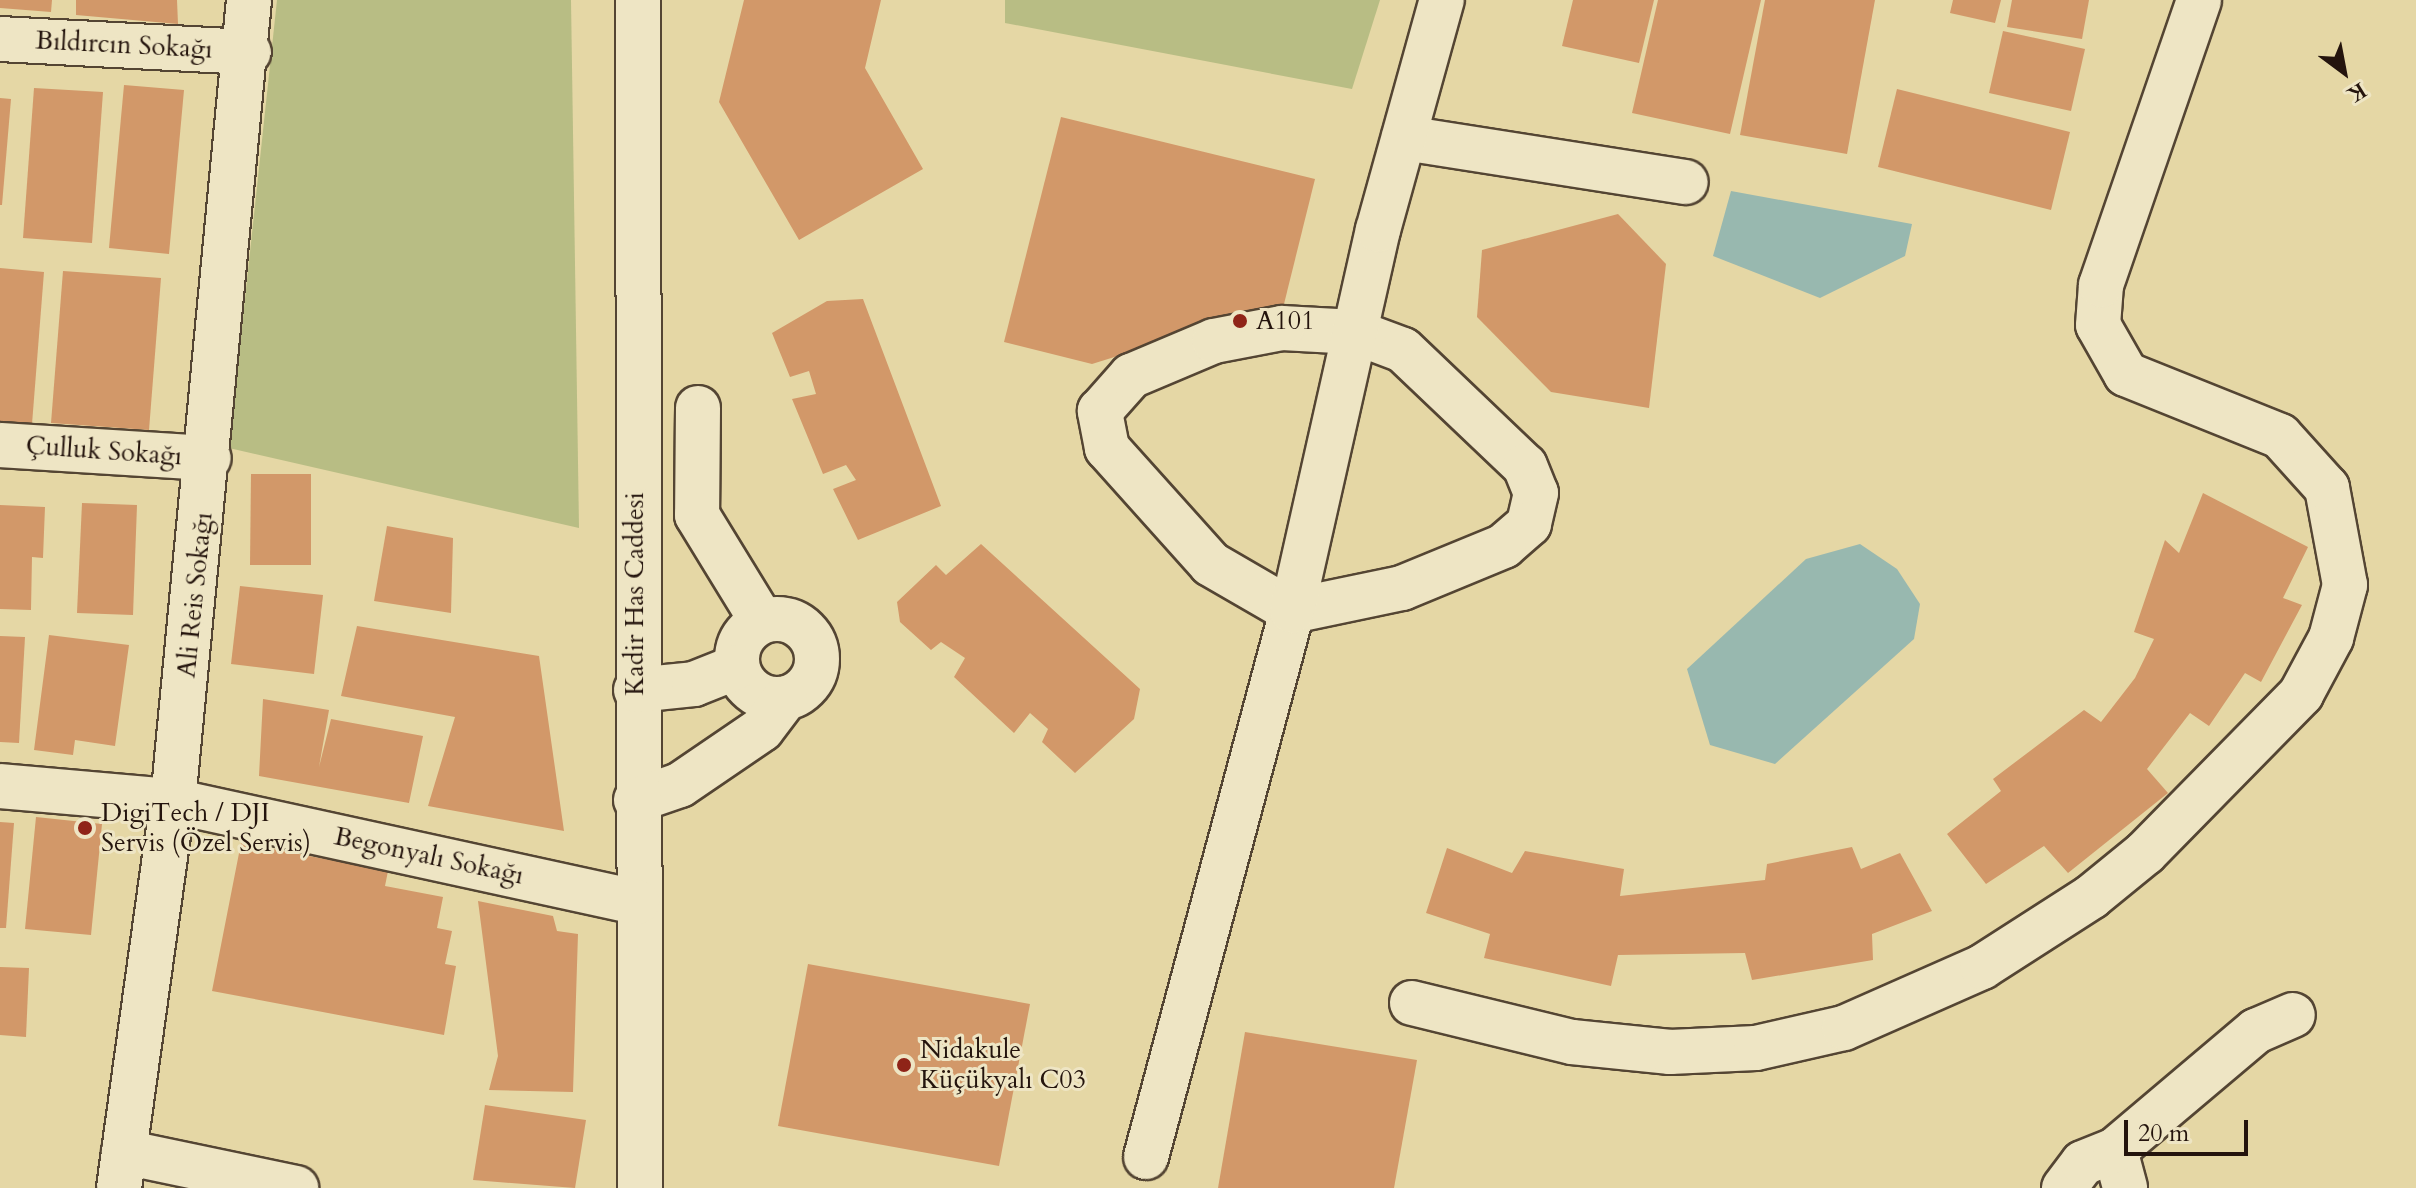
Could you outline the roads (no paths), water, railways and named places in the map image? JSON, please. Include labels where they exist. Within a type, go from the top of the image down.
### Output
[{"type":"street","name":"Ali Reis Sokağı","points":[[121,1170],[173,801],[249,52],[249,0]]},
{"type":"street","name":"Kadir Has Caddesi","points":[[638,0],[636,800],[640,1188]]},
{"type":"street","points":[[1146,1157],[1292,611],[1355,332],[1442,0]]},
{"type":"street","points":[[1412,1003],[1572,1042],[1670,1052],[1756,1048],[1844,1028],[1982,967],[2091,897],[2145,853],[2301,694],[2331,638],[2345,585],[2327,488],[2280,436],[2141,385],[2113,360],[2098,325],[2101,285],[2199,0]]},
{"type":"street","name":"Bıldırcın Sokağı","points":[[0,39],[249,52]]},
{"type":"street","points":[[1404,138],[1686,182]]},
{"type":"street","points":[[1282,328],[1355,332],[1403,350],[1467,405],[1525,466],[1535,509],[1504,546],[1402,588],[1292,611],[1211,564],[1107,448],[1100,411],[1117,384],[1214,341],[1282,328]]},
{"type":"street","points":[[698,408],[697,515],[762,621]]},
{"type":"street","name":"Çulluk Sokağı","points":[[0,445],[209,458]]},
{"type":"street","points":[[636,800],[680,785],[762,729],[785,699],[799,693],[816,669],[813,640],[791,621],[762,621],[741,639],[737,667],[754,693],[785,699]]},
{"type":"street","points":[[636,690],[694,684],[737,667]]},
{"type":"street","name":"Begonyalı Sokağı","points":[[0,786],[173,801],[637,902]]},
{"type":"street","points":[[2064,1188],[2083,1163],[2120,1169],[2256,1031],[2293,1015]]},
{"type":"street","points":[[121,1170],[296,1188]]},
{"type":"water","points":[[1731,191],[1912,224],[1905,256],[1820,298],[1713,256]]},
{"type":"water","points":[[1860,544],[1897,569],[1920,604],[1914,639],[1775,764],[1710,745],[1687,669],[1806,559]]},
{"type":"place","name":"A101","points":[[1240,321]]},
{"type":"place","name":"DigiTech / DJI Servis (Özel Servis)","points":[[85,828]]},
{"type":"place","name":"Nidakule Küçükyalı C03","points":[[904,1065]]}]
